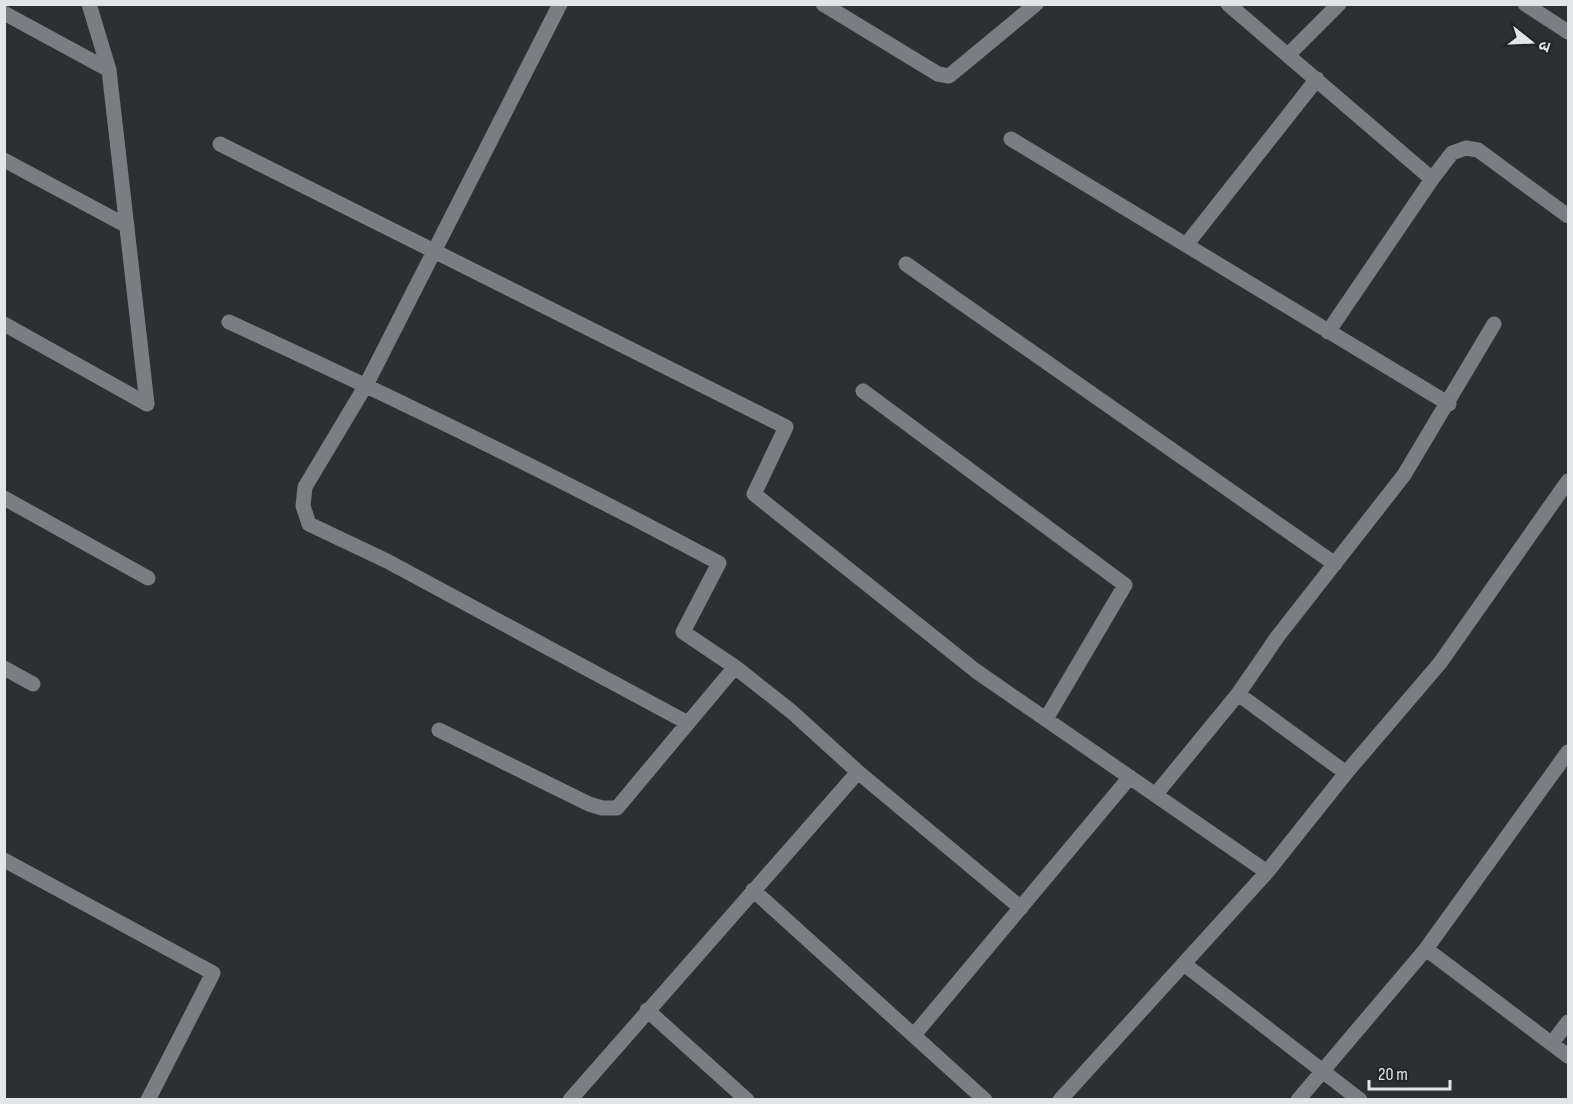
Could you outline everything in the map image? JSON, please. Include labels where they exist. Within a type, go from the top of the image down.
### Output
[{"type":"street","points":[[4,324],[147,404],[109,70],[89,4]]},
{"type":"street","points":[[560,4],[366,385],[305,487],[303,506],[309,524],[387,561],[688,723]]},
{"type":"street","points":[[823,4],[938,74],[949,76],[1036,4]]},
{"type":"street","points":[[1228,4],[1432,179]]},
{"type":"street","points":[[1288,55],[1339,4]]},
{"type":"street","points":[[1525,4],[1569,32]]},
{"type":"street","points":[[4,13],[109,70]]},
{"type":"street","points":[[1186,245],[1317,79]]},
{"type":"street","points":[[1011,139],[1449,404]]},
{"type":"street","points":[[220,144],[786,427],[754,494],[976,671],[1267,872]]},
{"type":"street","points":[[1328,332],[1452,153],[1466,148],[1478,150],[1569,216]]},
{"type":"street","points":[[4,160],[127,226]]},
{"type":"street","points":[[906,264],[1335,564]]},
{"type":"street","points":[[229,322],[366,385],[622,512],[719,563],[683,632],[735,666],[792,712],[858,772],[1021,908]]},
{"type":"street","points":[[1156,794],[1238,694],[1278,636],[1404,475],[1449,404],[1494,324]]},
{"type":"street","points":[[863,391],[1125,585],[1046,719]]},
{"type":"street","points":[[1060,1100],[1267,872],[1346,773],[1440,663],[1569,481]]},
{"type":"street","points":[[4,498],[148,578]]},
{"type":"street","points":[[439,730],[589,804],[602,808],[617,808],[735,666]]},
{"type":"street","points":[[4,668],[33,684]]},
{"type":"street","points":[[1238,694],[1346,773]]},
{"type":"street","points":[[1298,1100],[1426,949],[1569,752]]},
{"type":"street","points":[[570,1100],[858,772]]},
{"type":"street","points":[[914,1035],[1130,777]]},
{"type":"street","points":[[4,860],[213,973],[148,1100]]},
{"type":"street","points":[[753,890],[985,1100]]},
{"type":"street","points":[[1426,949],[1569,1056]]},
{"type":"street","points":[[1184,964],[1360,1100]]},
{"type":"street","points":[[647,1010],[747,1100]]},
{"type":"street","points":[[1552,1043],[1569,1022]]}]
